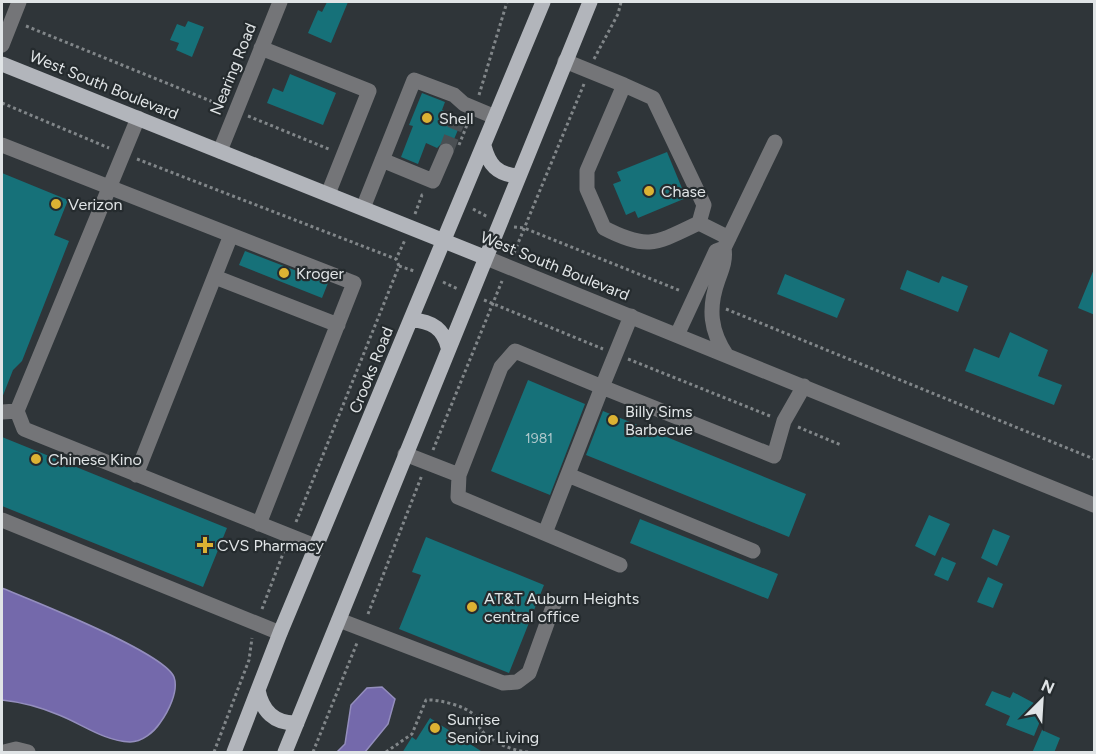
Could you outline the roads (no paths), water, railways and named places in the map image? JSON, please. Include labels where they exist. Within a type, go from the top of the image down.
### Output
[{"type":"main road","name":"Crooks Road","points":[[234,753],[315,546],[412,320],[543,2]]},
{"type":"main road","points":[[285,753],[484,257],[590,2]]},
{"type":"main road","name":"West South Boulevard","points":[[2,64],[484,257]]},
{"type":"main road","points":[[484,146],[492,166],[500,173],[517,176]]},
{"type":"main road","points":[[412,320],[431,323],[439,329],[448,348]]},
{"type":"main road","points":[[258,690],[264,710],[271,717],[288,723],[297,723]]},
{"type":"street","points":[[2,45],[19,2]]},
{"type":"street","name":"Nearing Road","points":[[220,150],[280,2]]},
{"type":"street","points":[[261,48],[369,92],[328,194]]},
{"type":"street","points":[[565,62],[624,86],[653,98],[704,205],[699,223],[662,241],[648,244],[632,241],[604,228],[586,189],[586,171],[624,86]]},
{"type":"street","points":[[363,208],[414,80],[454,95],[463,118],[495,117]]},
{"type":"street","points":[[138,118],[9,412],[24,429],[315,546]]},
{"type":"street","points":[[727,356],[715,333],[711,299],[726,256],[727,243],[775,142]]},
{"type":"street","points":[[2,145],[354,283],[259,524]]},
{"type":"street","points":[[382,160],[433,181],[451,151]]},
{"type":"street","points":[[699,223],[727,243]]},
{"type":"street","points":[[136,475],[231,235]]},
{"type":"street","points":[[677,335],[716,251],[727,243]]},
{"type":"street","name":"West South Boulevard","points":[[484,257],[1095,505]]},
{"type":"street","points":[[215,277],[338,325]]},
{"type":"street","points":[[545,533],[631,316]]},
{"type":"street","points":[[620,565],[458,497],[459,475],[501,367],[515,351],[774,456],[784,421],[804,386]]},
{"type":"street","points":[[405,454],[459,475]]},
{"type":"street","points":[[568,475],[753,552]]},
{"type":"street","points":[[2,520],[280,633]]},
{"type":"street","points":[[339,620],[503,683],[518,682],[529,673],[554,604]]},
{"type":"street","points":[[4,753],[16,749],[28,753]]},
{"type":"tunnel","points":[[446,151],[459,117]]},
{"type":"place","name":"Shell","points":[[427,118]]},
{"type":"place","name":"Chase","points":[[649,191]]},
{"type":"place","name":"Verizon","points":[[56,204]]},
{"type":"place","name":"Kroger","points":[[284,273]]},
{"type":"place","name":"Billy Sims Barbecue","points":[[613,420]]},
{"type":"place","name":"Chinese Kino","points":[[36,459]]},
{"type":"place","name":"CVS Pharmacy","points":[[205,545]]},
{"type":"place","name":"AT&T Auburn Heights central office","points":[[472,607]]},
{"type":"place","name":"Sunrise Senior Living","points":[[435,728]]}]
